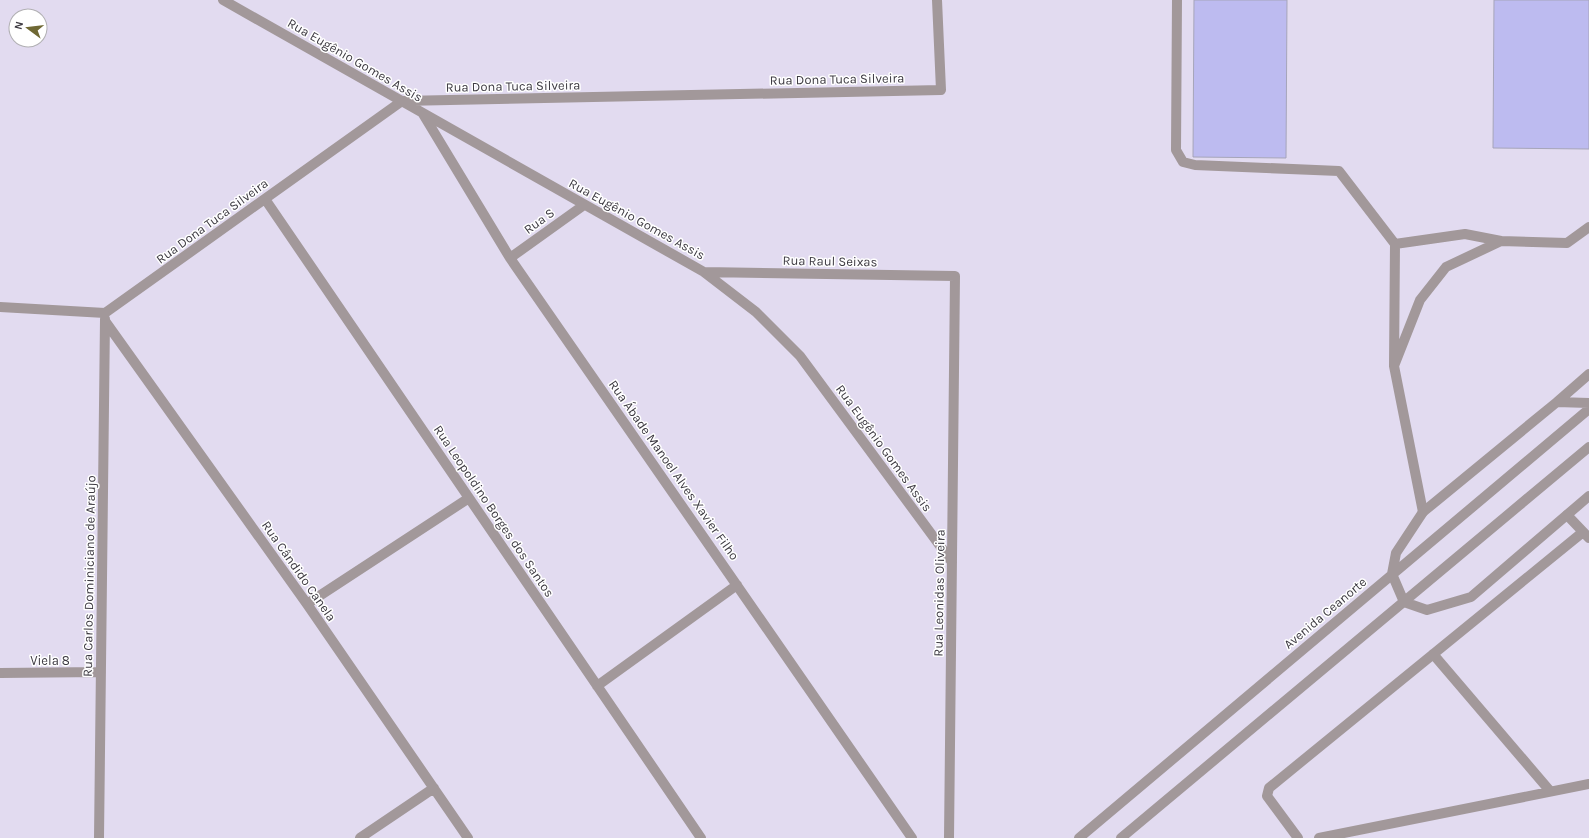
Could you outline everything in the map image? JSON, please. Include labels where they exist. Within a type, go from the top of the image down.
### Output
[{"type":"street","name":"Rua Eugênio Gomes Assis","points":[[223,0],[704,272],[756,312],[800,356],[952,562]]},
{"type":"street","name":"Rua Dona Tuca Silveira","points":[[105,317],[265,199],[402,101],[942,90],[937,0]]},
{"type":"street","points":[[1177,0],[1176,150],[1183,162],[1195,165],[1339,171],[1395,244],[1394,366],[1423,512]]},
{"type":"street","name":"Rua Ábade Manoel Alves Xavier Filho","points":[[422,112],[510,258],[912,838]]},
{"type":"street","name":"Rua Leopoldino Borges dos Santos","points":[[265,199],[701,838]]},
{"type":"street","name":"Rua S","points":[[510,258],[584,205]]},
{"type":"street","points":[[1395,244],[1465,234],[1501,241],[1567,243],[1589,228]]},
{"type":"street","points":[[1394,366],[1420,300],[1446,267],[1501,241]]},
{"type":"street","name":"Rua Raul Seixas","points":[[704,272],[955,276]]},
{"type":"street","name":"Rua Leonidas Oliveira","points":[[949,838],[955,276]]},
{"type":"street","points":[[0,307],[105,317]]},
{"type":"street","name":"Rua Cândido Canela","points":[[105,317],[307,604],[468,838]]},
{"type":"street","name":"Rua Carlos Dominiciano de Araújo","points":[[99,838],[105,317]]},
{"type":"street","points":[[1589,374],[1423,512],[1396,553],[1392,574],[1404,602],[1427,610],[1471,597],[1589,496]]},
{"type":"street","points":[[1557,402],[1589,403]]},
{"type":"street","name":"Avenida Ceanorte","points":[[1079,838],[1589,409]]},
{"type":"street","points":[[1121,838],[1589,447]]},
{"type":"street","points":[[307,604],[469,498]]},
{"type":"street","points":[[1298,838],[1267,796],[1269,788],[1433,654],[1586,535],[1567,515]]},
{"type":"street","points":[[597,686],[737,585]]},
{"type":"street","points":[[1433,654],[1550,791]]},
{"type":"street","name":"Viela 8","points":[[0,673],[101,672]]},
{"type":"street","points":[[1320,838],[1589,784]]},
{"type":"street","points":[[360,838],[434,788]]},
{"type":"building","points":[[1194,0],[1287,0],[1286,158],[1193,157]]},
{"type":"building","points":[[1494,0],[1589,0],[1589,149],[1493,148]]}]
